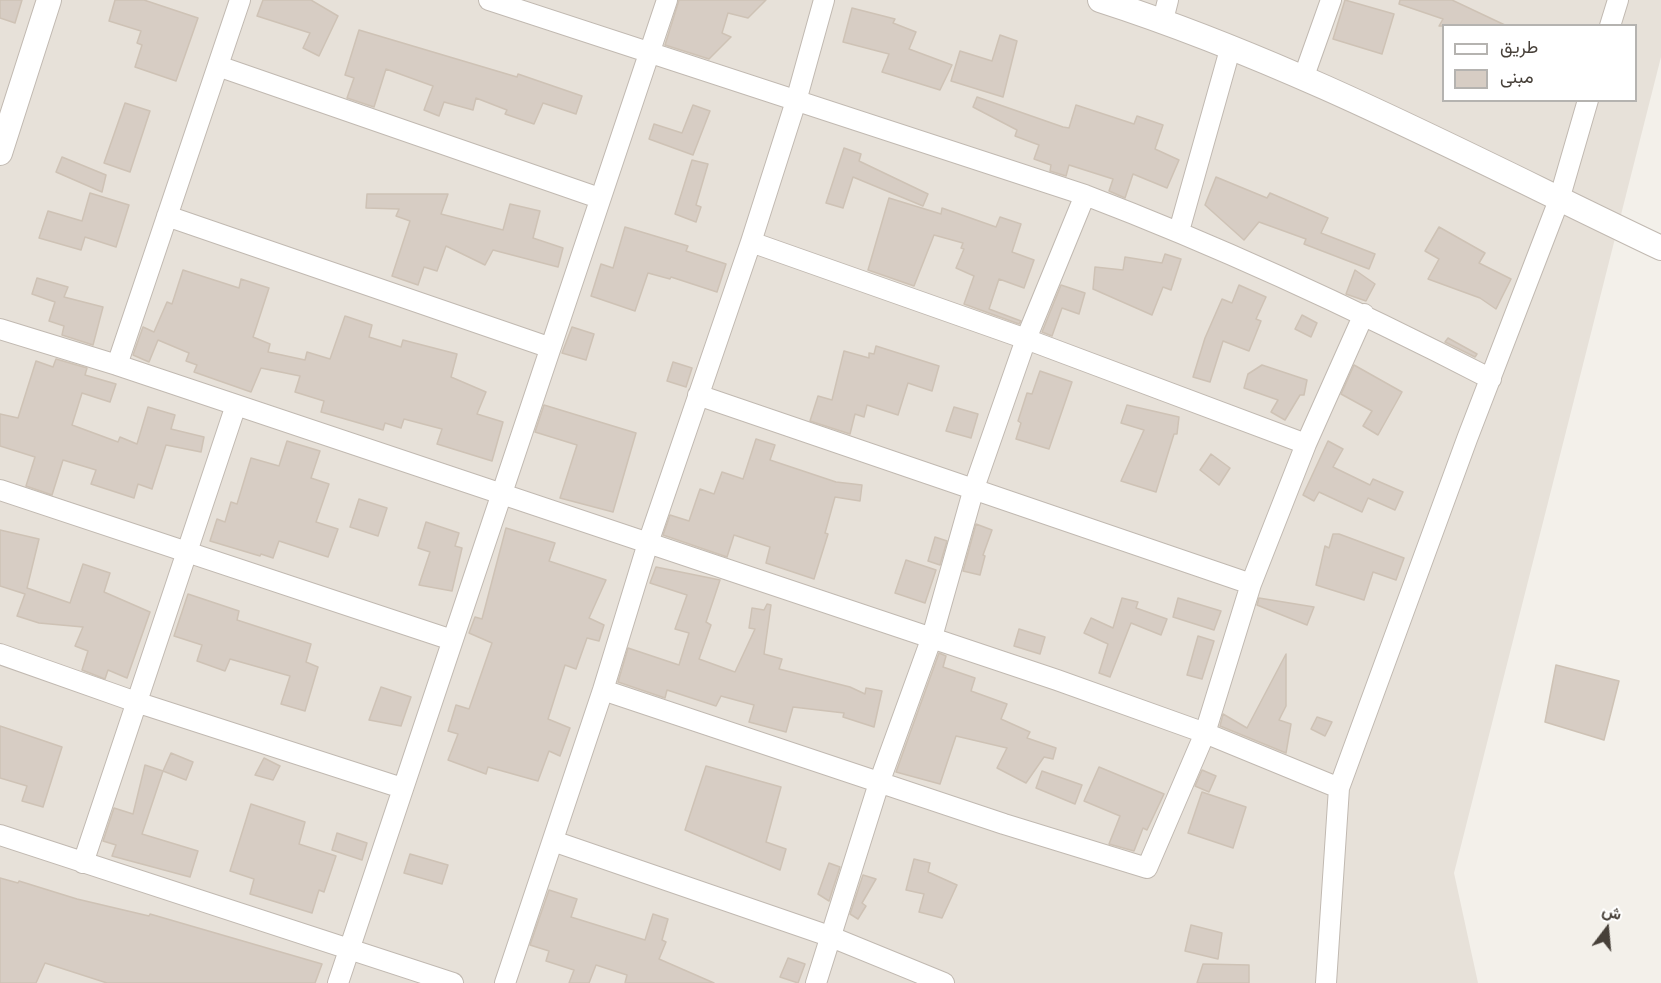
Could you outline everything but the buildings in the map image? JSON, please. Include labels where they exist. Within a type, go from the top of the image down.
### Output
[{"type":"street","points":[[0,153],[49,0]]},
{"type":"street","points":[[117,365],[240,0]]},
{"type":"street","points":[[489,0],[650,55],[1085,195],[1179,231],[1364,314],[1491,379]]},
{"type":"street","points":[[338,983],[548,347],[667,0]]},
{"type":"street","points":[[505,983],[603,690],[648,543],[751,242],[796,101],[824,0]]},
{"type":"street","points":[[1101,0],[1166,10],[1231,46],[1304,76],[1661,248]]},
{"type":"street","points":[[1304,76],[1331,0]]},
{"type":"street","points":[[1611,24],[1618,0]]},
{"type":"street","points":[[1179,231],[1231,46]]},
{"type":"street","points":[[218,66],[599,198]]},
{"type":"street","points":[[1326,983],[1339,788],[1559,200],[1587,102]]},
{"type":"street","points":[[816,983],[879,783],[932,637],[974,488],[1026,339],[1085,195]]},
{"type":"street","points":[[167,216],[548,347]]},
{"type":"street","points":[[751,242],[1026,339],[1306,444]]},
{"type":"street","points":[[603,690],[879,783],[1147,868],[1205,733],[1251,584],[1306,444],[1364,314]]},
{"type":"street","points":[[0,329],[117,365],[932,637],[1205,733],[1339,788]]},
{"type":"street","points":[[698,395],[1251,584]]},
{"type":"street","points":[[83,863],[236,405]]},
{"type":"street","points":[[0,490],[452,640]]},
{"type":"street","points":[[0,654],[136,702],[402,788]]},
{"type":"street","points":[[0,835],[453,983]]},
{"type":"street","points":[[553,841],[830,936],[944,983]]},
{"type":"shaded area","points":[[0,0],[1661,0],[1661,57],[1454,873],[1478,983],[0,983]]}]
